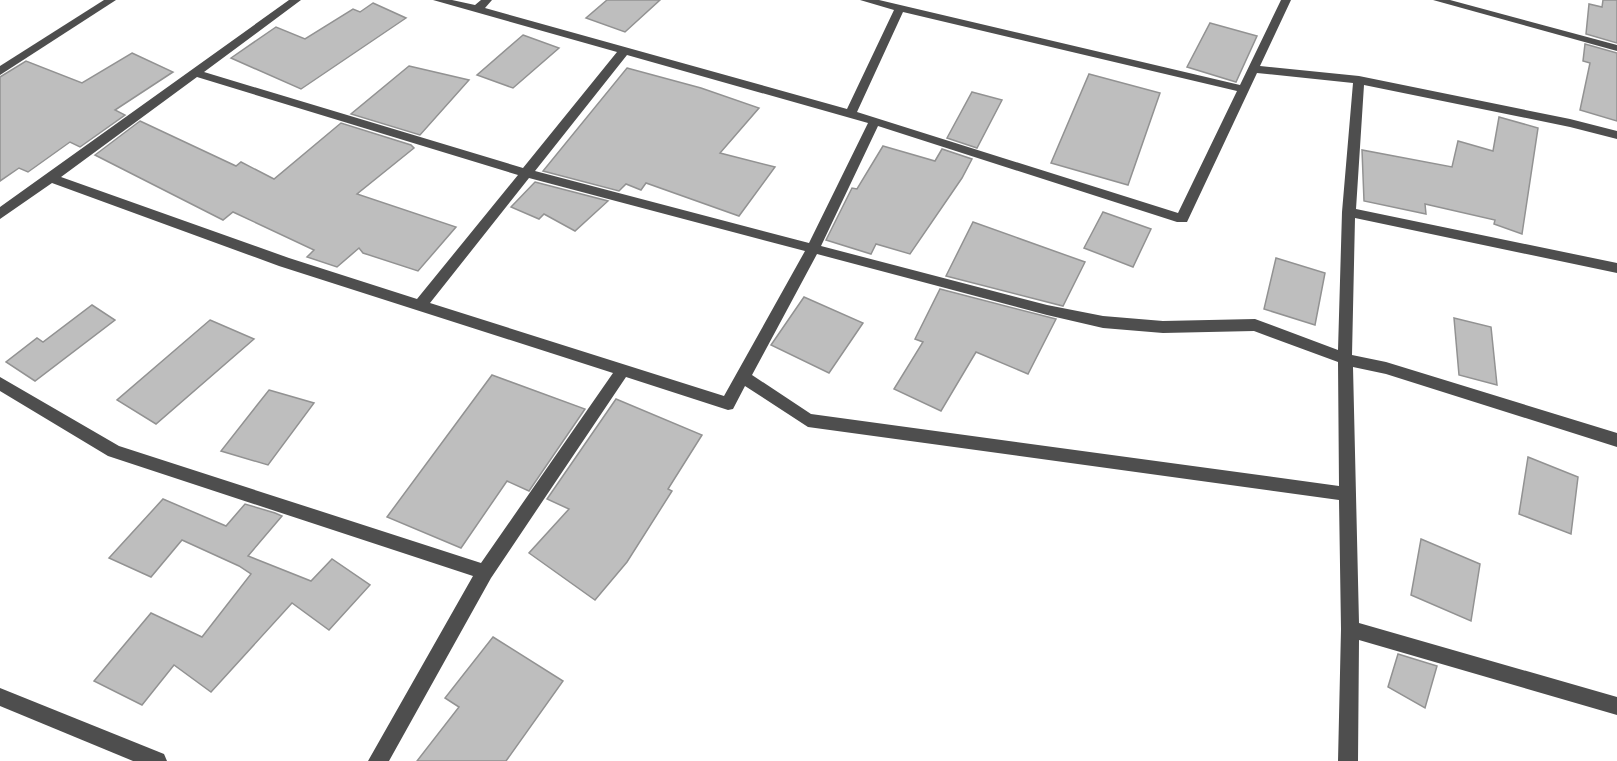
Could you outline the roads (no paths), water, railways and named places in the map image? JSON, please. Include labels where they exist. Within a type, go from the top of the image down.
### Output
[{"type":"street","points":[[0,71],[111,0]]},
{"type":"street","points":[[0,214],[296,0]]},
{"type":"street","points":[[438,0],[875,121],[1182,219],[1286,0]]},
{"type":"street","points":[[477,9],[487,0]]},
{"type":"street","points":[[865,0],[1243,89]]},
{"type":"street","points":[[1438,0],[1617,48]]},
{"type":"street","points":[[850,114],[900,8]]},
{"type":"street","points":[[420,305],[624,51]]},
{"type":"street","points":[[1253,69],[1359,80],[1617,135]]},
{"type":"street","points":[[195,73],[526,172],[1047,310],[1103,322],[1163,327],[1255,325],[1345,359],[1386,368],[1617,440]]},
{"type":"street","points":[[1348,761],[1350,628],[1345,359],[1349,212],[1359,80]]},
{"type":"street","points":[[51,178],[285,262],[728,404],[814,248],[875,121]]},
{"type":"street","points":[[1349,212],[1617,268]]},
{"type":"street","points":[[378,761],[485,572],[624,370]]},
{"type":"street","points":[[742,377],[808,420],[1348,494]]},
{"type":"street","points":[[0,383],[114,451],[485,572]]},
{"type":"street","points":[[1350,628],[1617,706]]},
{"type":"street","points":[[0,697],[157,761]]}]
